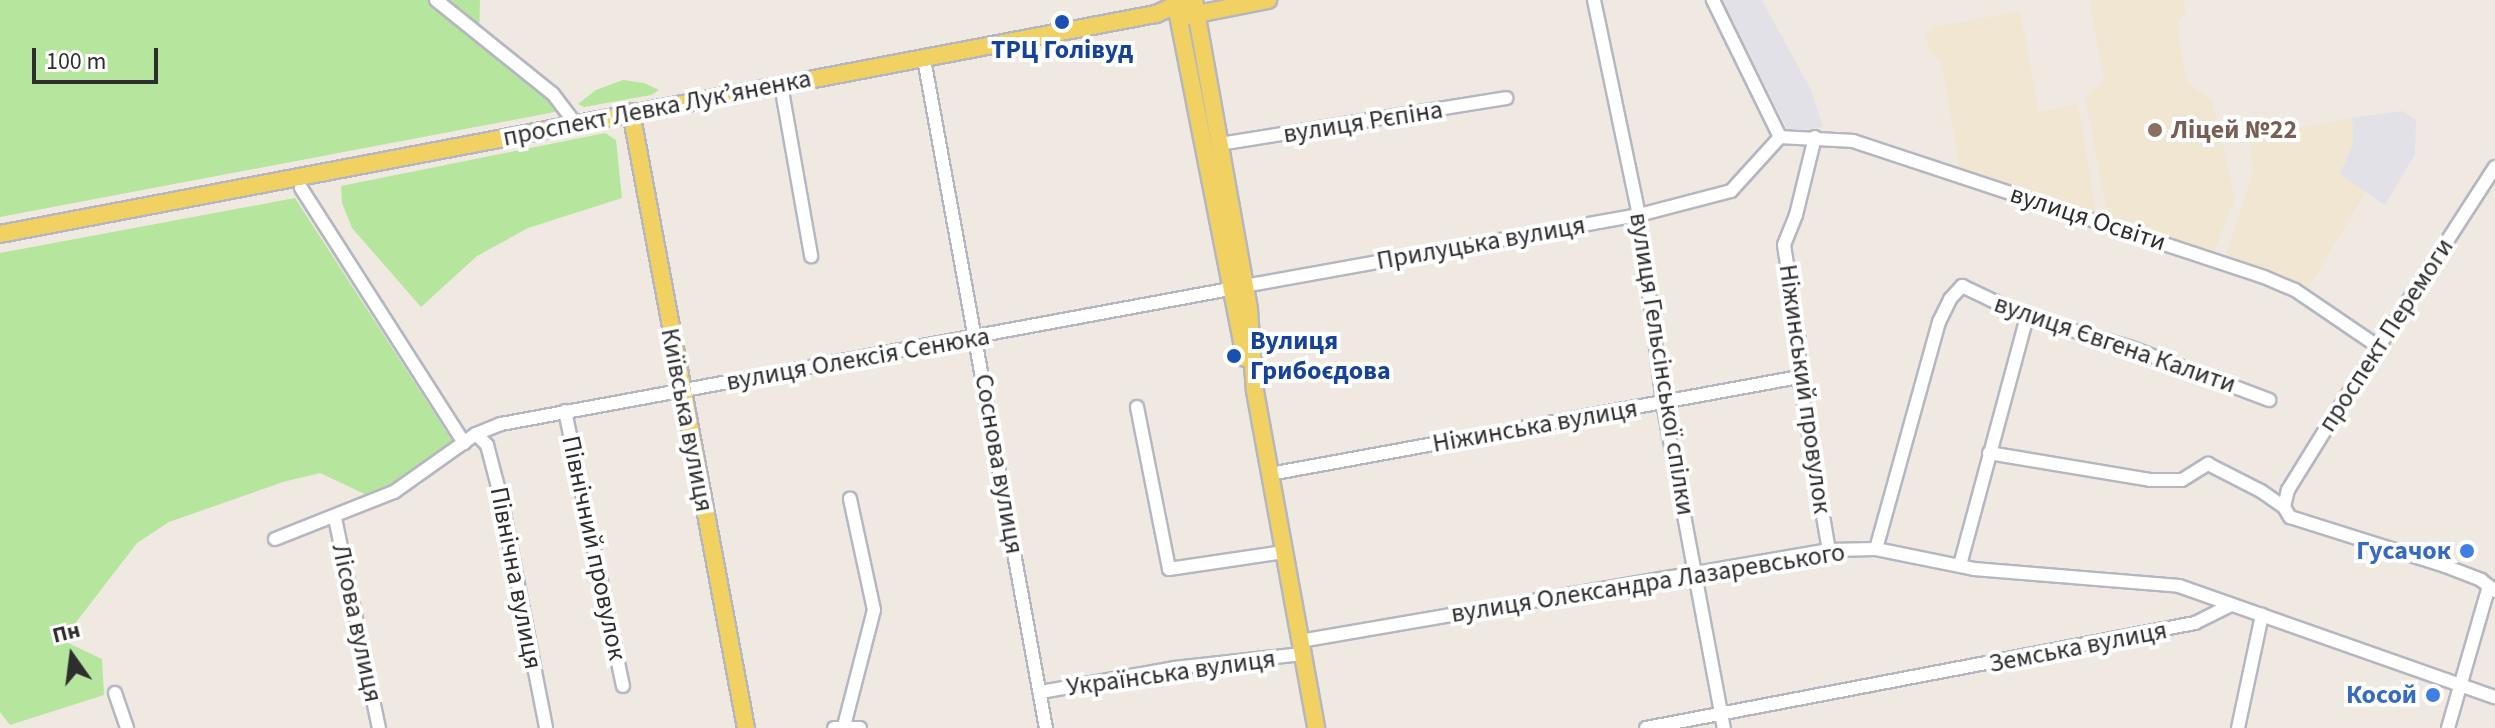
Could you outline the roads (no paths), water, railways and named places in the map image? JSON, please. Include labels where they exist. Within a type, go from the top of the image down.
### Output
[{"type":"main road","name":"проспект Левка Лукʼяненка","points":[[0,234],[574,122],[924,59],[1184,6],[1268,0]]},
{"type":"main road","points":[[1184,6],[1220,144],[1237,287]]},
{"type":"main road","points":[[1184,6],[1316,728]]},
{"type":"main road","name":"Київська вулиця","points":[[631,112],[746,728]]},
{"type":"street","points":[[436,0],[553,94],[574,122]]},
{"type":"street","name":"вулиця Гельсінської спілки","points":[[1594,0],[1639,215],[1663,403],[1724,728]]},
{"type":"street","points":[[1713,0],[1780,137]]},
{"type":"street","name":"Соснова вулиця","points":[[924,59],[1046,728]]},
{"type":"street","points":[[781,85],[811,256]]},
{"type":"street","name":"вулиця Рєпіна","points":[[1220,144],[1506,98]]},
{"type":"street","name":"Прилуцька вулиця","points":[[1237,287],[1639,215],[1731,191],[1780,137]]},
{"type":"street","name":"вулиця Освіти","points":[[1780,137],[1853,141],[2264,277],[2295,290],[2379,347]]},
{"type":"street","name":"Ніжинський провулок","points":[[1815,137],[1796,215],[1784,245],[1799,341],[1799,377],[1829,550]]},
{"type":"street","name":"проспект Перемоги","points":[[2284,507],[2288,490],[2495,167]]},
{"type":"street","points":[[301,188],[464,443]]},
{"type":"street","name":"вулиця Євгена Калити","points":[[1876,549],[1939,322],[1950,299],[1962,286],[2027,317],[2129,347],[2269,400]]},
{"type":"street","name":"вулиця Олексія Сенюка","points":[[275,539],[335,518],[394,492],[476,434],[501,424],[1237,287]]},
{"type":"street","points":[[1960,565],[2027,317]]},
{"type":"street","name":"Ніжинська вулиця","points":[[1270,474],[1799,377]]},
{"type":"street","points":[[1137,407],[1169,569],[1284,552]]},
{"type":"street","name":"Північний провулок","points":[[565,411],[623,686]]},
{"type":"street","name":"Північна вулиця","points":[[476,434],[487,445],[501,498],[546,728]]},
{"type":"street","points":[[1989,453],[2150,480],[2182,480],[2208,464],[2284,507],[2290,517],[2481,580],[2492,590],[2448,728]]},
{"type":"street","points":[[850,499],[874,610],[839,727],[860,728]]},
{"type":"street","name":"Лісова вулиця","points":[[335,518],[379,728]]},
{"type":"street","name":"вулиця Олександра Лазаревського","points":[[1301,647],[1829,550],[1876,549],[1960,565],[2179,586],[2231,605]]},
{"type":"street","points":[[2231,605],[2495,697]]},
{"type":"street","name":"Земська вулиця","points":[[1646,728],[2195,623],[2231,605]]},
{"type":"street","points":[[2238,728],[2262,615]]},
{"type":"street","name":"Українська вулиця","points":[[1041,692],[1301,647]]},
{"type":"street","points":[[115,693],[127,728]]},
{"type":"place","name":"ТРЦ Голівуд","points":[[1062,22]]},
{"type":"place","name":"Ліцей №22","points":[[2155,130]]},
{"type":"place","name":"Вулиця Грибоєдова","points":[[1234,356]]},
{"type":"place","name":"Гусачок","points":[[2467,551]]},
{"type":"place","name":"Косой","points":[[2433,695]]}]
